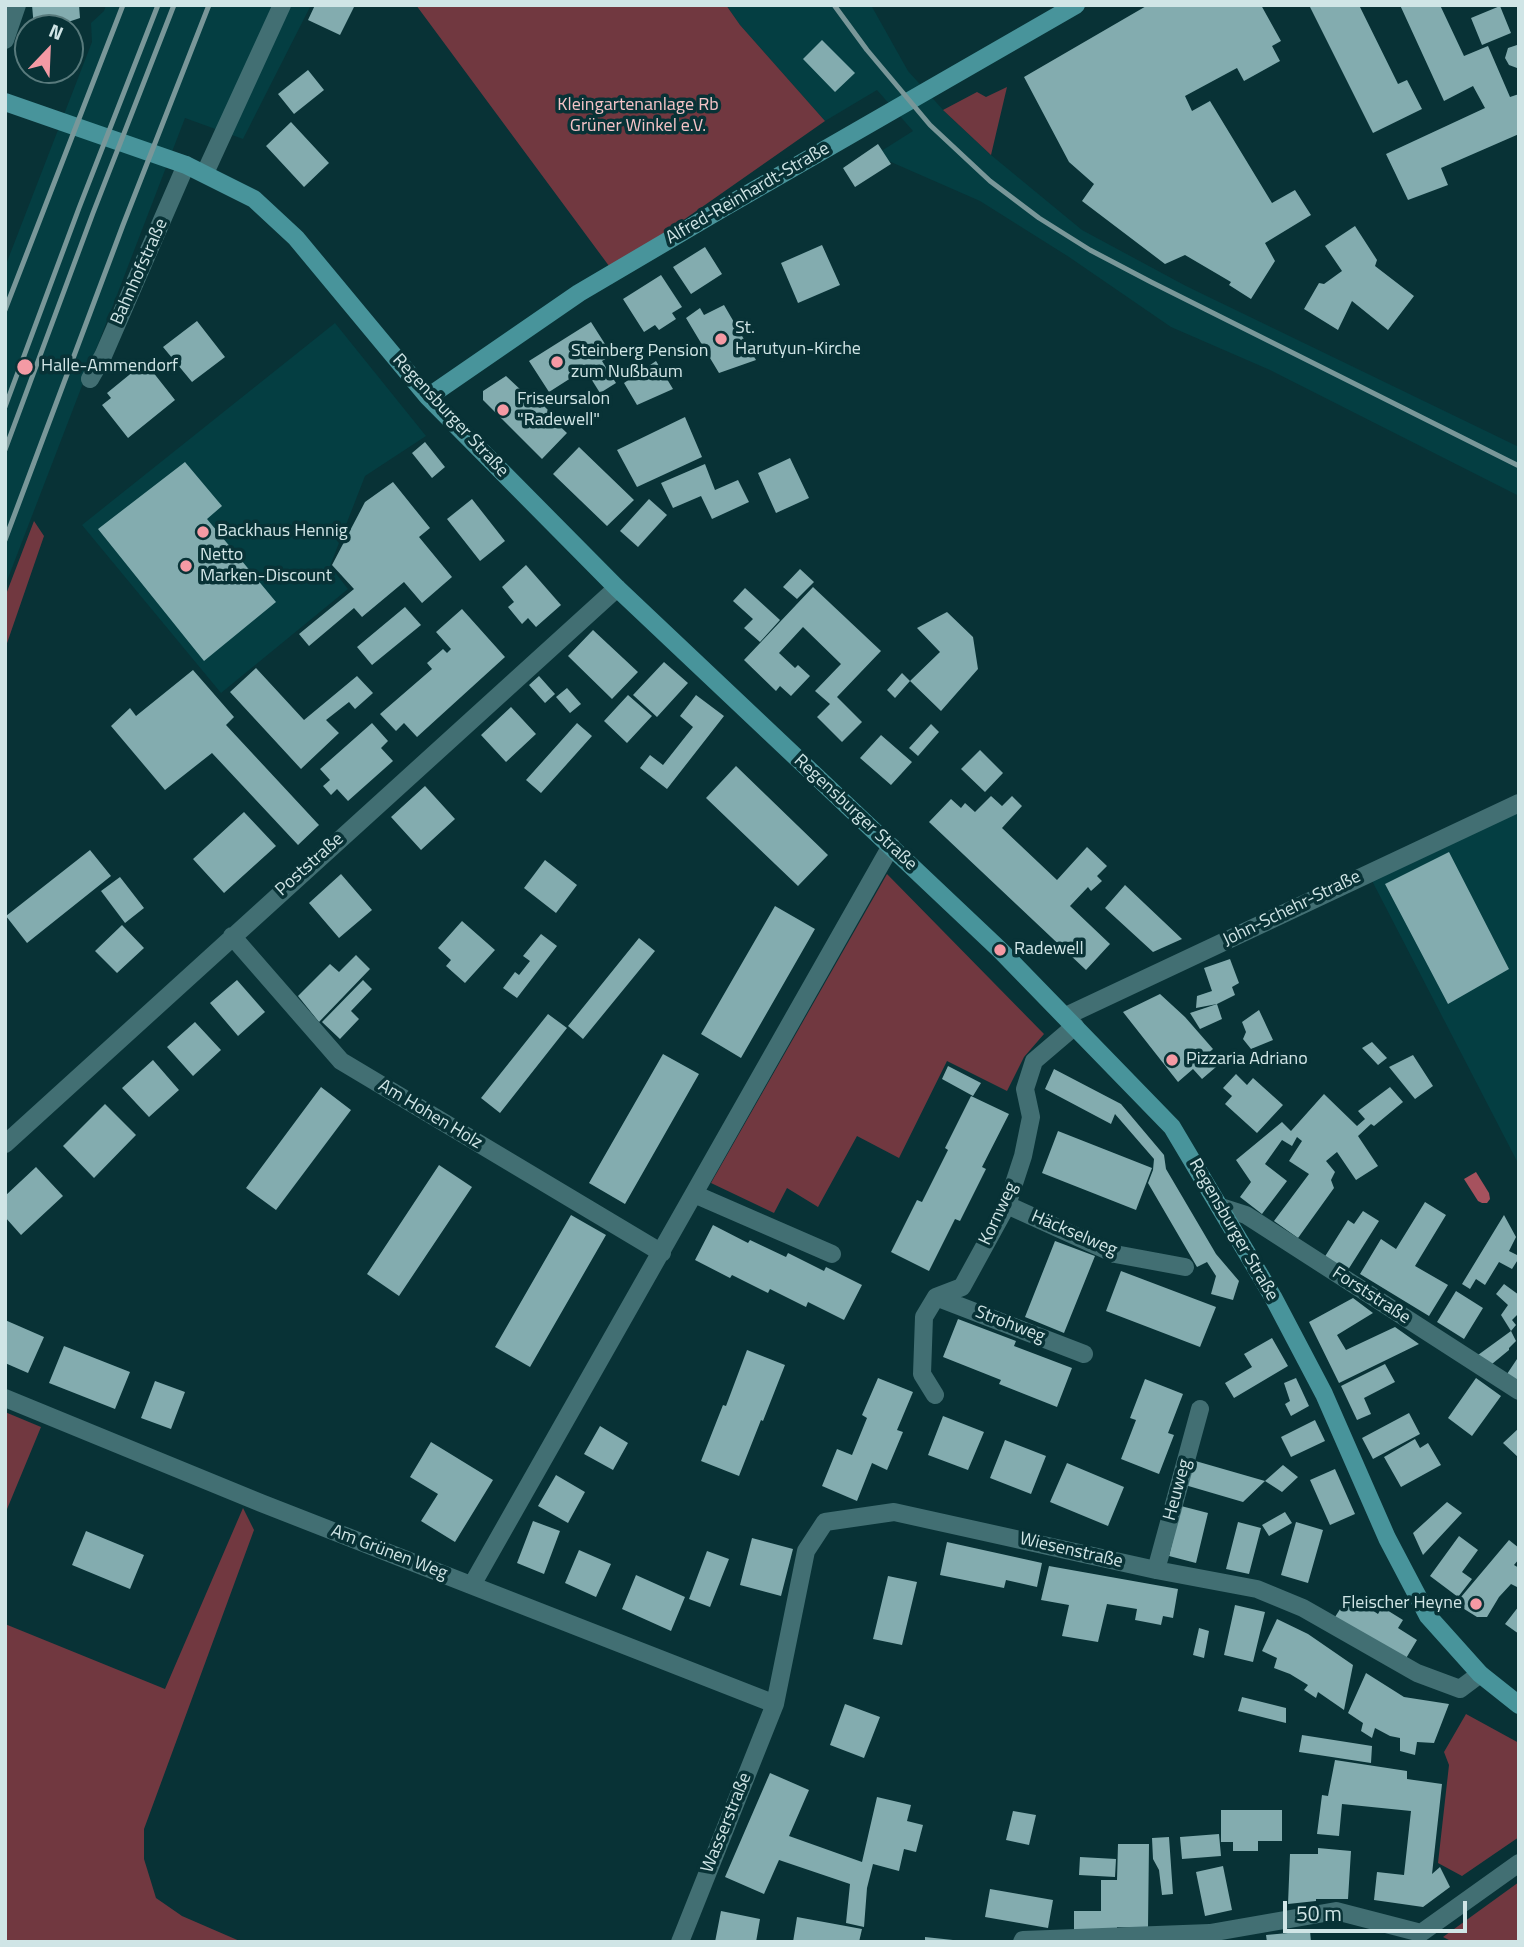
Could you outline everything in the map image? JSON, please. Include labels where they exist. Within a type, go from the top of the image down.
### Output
[{"type":"main road","name":"Alfred-Reinhardt-Straße","points":[[428,397],[579,293],[1076,5]]},
{"type":"main road","name":"Regensburger Straße","points":[[5,102],[186,165],[254,199],[296,238],[428,397],[617,588],[1000,950],[1172,1127],[1273,1297],[1324,1394],[1387,1538],[1428,1616],[1480,1674],[1519,1705]]},
{"type":"street","points":[[5,40],[17,5]]},
{"type":"street","points":[[205,173],[282,5]]},
{"type":"street","name":"Bahnhofstraße","points":[[90,379],[103,356],[186,165]]},
{"type":"street","name":"Poststraße","points":[[5,1144],[617,588]]},
{"type":"street","name":"John-Schehr-Straße","points":[[1070,1021],[1519,803]]},
{"type":"street","points":[[472,1585],[891,846]]},
{"type":"street","name":"Am Hohen Holz","points":[[232,936],[341,1062],[662,1253]]},
{"type":"street","name":"Kornweg","points":[[936,1297],[962,1287],[1007,1205],[1023,1156],[1031,1117],[1025,1089],[1034,1061],[1070,1021]]},
{"type":"street","points":[[694,1194],[832,1254]]},
{"type":"street","name":"Häckselweg","points":[[1007,1205],[1115,1254],[1185,1267]]},
{"type":"street","name":"Forststraße","points":[[1221,1207],[1246,1215],[1519,1391]]},
{"type":"street","points":[[935,1395],[922,1374],[923,1317],[936,1297]]},
{"type":"street","name":"Strohweg","points":[[936,1297],[1084,1354]]},
{"type":"street","name":"Am Grünen Weg","points":[[5,1398],[261,1503],[775,1704]]},
{"type":"street","name":"Heuweg","points":[[1156,1570],[1200,1409]]},
{"type":"street","name":"Wiesenstraße","points":[[775,1704],[806,1551],[825,1522],[894,1512],[1156,1570],[1257,1589],[1303,1608],[1417,1673],[1461,1689],[1480,1674]]},
{"type":"street","name":"Wasserstraße","points":[[680,1942],[775,1704]]},
{"type":"street","points":[[1022,1942],[1210,1933],[1336,1911],[1428,1937],[1519,1863]]},
{"type":"shaded area","points":[[106,5],[311,5],[243,139],[185,118],[5,586],[5,267],[76,84],[84,84],[84,63],[92,42],[91,23],[104,11]]},
{"type":"shaded area","points":[[726,5],[871,5],[908,71],[945,112],[991,155],[1082,230],[1186,286],[1519,447],[1519,496],[1270,370],[1171,327],[1069,257],[980,201],[875,155],[913,131],[877,90],[825,121],[740,25]]},
{"type":"shaded area","points":[[335,323],[426,436],[365,476],[330,566],[348,589],[221,693],[82,525]]},
{"type":"shaded area","points":[[1519,803],[1519,1165],[1368,873]]},
{"type":"shaded area","points":[[1476,1172],[1489,1193],[1490,1199],[1487,1203],[1478,1201],[1464,1179]]},
{"type":"green space","name":"Kleingartenanlage Rb Grüner Winkel e.V.","points":[[416,5],[726,5],[740,25],[825,121],[612,270]]},
{"type":"green space","points":[[1007,87],[991,155],[943,110],[977,92],[986,97]]},
{"type":"green space","points":[[34,521],[44,536],[5,649],[5,597]]},
{"type":"green space","points":[[887,874],[1044,1034],[1024,1057],[1007,1091],[947,1061],[899,1158],[857,1136],[818,1207],[787,1188],[774,1213],[711,1183]]},
{"type":"green space","points":[[5,1412],[41,1427],[5,1514]]},
{"type":"green space","points":[[243,1508],[254,1530],[144,1829],[144,1859],[156,1898],[182,1916],[242,1942],[5,1942],[5,1624],[165,1689]]},
{"type":"green space","points":[[1466,1714],[1519,1743],[1519,1837],[1462,1876],[1438,1863],[1449,1765],[1444,1752]]},
{"type":"green space","points":[[1519,1882],[1519,1942],[1453,1942],[1443,1937]]},
{"type":"building","points":[[32,5],[79,5],[80,14],[33,14]]},
{"type":"building","points":[[315,5],[355,5],[340,35],[308,20]]},
{"type":"building","points":[[1148,5],[1261,5],[1281,41],[1272,46],[1280,61],[1244,81],[1237,68],[1185,96],[1192,111],[1210,101],[1272,203],[1295,190],[1311,215],[1265,243],[1275,261],[1251,299],[1229,285],[1231,282],[1185,255],[1165,264],[1082,201],[1094,184],[1069,162],[1024,77]]},
{"type":"building","points":[[1309,5],[1359,5],[1398,84],[1407,80],[1422,109],[1373,133]]},
{"type":"building","points":[[1400,5],[1440,5],[1464,56],[1488,46],[1510,97],[1519,94],[1519,134],[1441,168],[1448,185],[1408,200],[1386,154],[1485,108],[1473,86],[1444,101]]},
{"type":"building","points":[[1500,6],[1511,33],[1482,45],[1471,18]]},
{"type":"building","points":[[822,40],[855,73],[835,92],[803,59]]},
{"type":"building","points":[[1517,45],[1519,68],[1509,65],[1505,58],[1508,48]]},
{"type":"building","points":[[308,70],[324,90],[294,114],[278,94]]},
{"type":"building","points":[[291,122],[329,163],[304,187],[266,146]]},
{"type":"building","points":[[878,144],[891,164],[855,187],[843,168]]},
{"type":"building","points":[[1355,226],[1377,260],[1375,266],[1414,296],[1388,330],[1352,301],[1338,330],[1304,309],[1319,283],[1324,284],[1342,271],[1325,246]]},
{"type":"building","points":[[822,245],[840,285],[798,303],[781,263]]},
{"type":"building","points":[[705,247],[722,274],[691,294],[673,267]]},
{"type":"building","points":[[661,275],[682,307],[672,313],[676,319],[659,330],[655,325],[644,332],[623,299]]},
{"type":"building","name":"St. Harutyun-Kirche","points":[[724,305],[756,360],[719,373],[686,318],[700,308],[704,315]]},
{"type":"building","points":[[197,321],[225,357],[192,382],[163,347]]},
{"type":"building","points":[[591,322],[612,355],[602,361],[616,383],[600,393],[585,369],[549,392],[529,361]]},
{"type":"building","points":[[656,361],[673,389],[637,405],[624,383]]},
{"type":"building","points":[[145,362],[175,400],[128,438],[102,405],[111,398],[107,393]]},
{"type":"building","points":[[506,376],[540,408],[543,405],[554,416],[552,419],[567,433],[542,459],[483,400],[483,391]]},
{"type":"building","points":[[685,417],[702,457],[637,487],[617,450]]},
{"type":"building","points":[[425,442],[445,467],[432,478],[412,453]]},
{"type":"building","points":[[579,447],[634,500],[607,526],[553,474]]},
{"type":"building","points":[[790,458],[809,498],[776,513],[758,473]]},
{"type":"building","name":"Netto Marken-Discount","points":[[185,462],[222,506],[207,519],[276,602],[204,661],[98,529]]},
{"type":"building","points":[[705,464],[715,490],[738,480],[749,502],[712,519],[701,496],[673,508],[661,483]]},
{"type":"building","points":[[393,482],[430,528],[419,537],[452,577],[422,603],[404,582],[362,617],[354,608],[309,646],[299,634],[354,589],[332,565],[365,502]]},
{"type":"building","points":[[472,499],[505,541],[480,561],[447,519]]},
{"type":"building","points":[[649,499],[667,515],[638,547],[620,531]]},
{"type":"building","points":[[526,565],[561,605],[536,627],[528,618],[522,624],[508,607],[514,602],[502,587]]},
{"type":"building","points":[[800,569],[814,582],[797,599],[783,587]]},
{"type":"building","points":[[813,587],[881,651],[837,697],[862,722],[842,742],[817,717],[830,704],[815,691],[841,664],[803,627],[779,653],[795,668],[798,665],[810,676],[791,696],[780,686],[776,691],[744,660]]},
{"type":"building","points":[[745,588],[780,620],[760,642],[744,628],[753,619],[733,601]]},
{"type":"building","points":[[405,607],[421,625],[372,665],[357,647]]},
{"type":"building","points":[[462,609],[505,657],[417,737],[404,723],[396,731],[380,714],[432,669],[427,663],[443,649],[447,653],[451,649],[436,632]]},
{"type":"building","points":[[947,612],[973,637],[978,669],[941,711],[910,681],[940,652],[917,628]]},
{"type":"building","points":[[593,630],[638,672],[612,699],[568,656]]},
{"type":"building","points":[[664,662],[688,683],[657,717],[633,695]]},
{"type":"building","points":[[256,668],[304,720],[357,676],[373,693],[355,709],[349,702],[326,720],[339,733],[301,769],[230,692]]},
{"type":"building","points":[[193,670],[234,717],[226,725],[319,825],[298,845],[212,753],[165,790],[111,726],[130,708],[136,716]]},
{"type":"building","points":[[902,673],[910,681],[895,698],[887,690]]},
{"type":"building","points":[[539,676],[555,694],[545,703],[529,685]]},
{"type":"building","points":[[567,688],[581,704],[570,713],[556,697]]},
{"type":"building","points":[[628,695],[652,716],[627,743],[604,721]]},
{"type":"building","points":[[696,695],[724,716],[667,789],[640,768],[650,755],[663,765],[693,727],[680,716]]},
{"type":"building","points":[[511,707],[536,734],[506,762],[481,735]]},
{"type":"building","points":[[372,723],[388,741],[381,748],[393,761],[348,801],[337,789],[331,795],[323,786],[330,780],[320,769]]},
{"type":"building","points":[[577,723],[592,736],[541,793],[526,780]]},
{"type":"building","points":[[931,724],[939,732],[918,756],[909,748]]},
{"type":"building","points":[[881,735],[912,762],[891,785],[860,758]]},
{"type":"building","points":[[980,750],[1003,773],[985,792],[961,769]]},
{"type":"building","points":[[736,766],[828,855],[798,886],[706,798]]},
{"type":"building","points":[[425,786],[455,819],[421,850],[391,817]]},
{"type":"building","points":[[991,796],[1002,806],[1012,796],[1022,806],[1002,828],[1057,880],[1087,847],[1107,866],[1097,876],[1102,881],[1091,891],[1088,887],[1070,906],[1110,944],[1086,970],[929,822],[951,799],[961,808],[965,803],[975,812]]},
{"type":"building","points":[[244,812],[276,846],[224,893],[193,859]]},
{"type":"building","points":[[90,850],[111,876],[27,943],[6,916]]},
{"type":"building","points":[[1449,852],[1509,969],[1448,1004],[1385,884]]},
{"type":"building","points":[[545,860],[577,885],[556,913],[524,888]]},
{"type":"building","points":[[341,874],[372,910],[339,938],[309,903]]},
{"type":"building","points":[[120,877],[144,908],[125,923],[101,891]]},
{"type":"building","points":[[1125,885],[1182,939],[1153,952],[1105,908]]},
{"type":"building","points":[[775,906],[815,929],[741,1058],[701,1034]]},
{"type":"building","points":[[462,921],[495,950],[465,983],[446,966],[451,960],[438,948]]},
{"type":"building","points":[[122,925],[144,948],[117,973],[95,951]]},
{"type":"building","points":[[541,934],[557,946],[517,998],[503,988],[515,972],[519,975],[530,961],[523,956]]},
{"type":"building","points":[[639,938],[655,951],[583,1039],[568,1026]]},
{"type":"building","points":[[356,955],[370,969],[319,1022],[298,996],[330,964],[339,972]]},
{"type":"building","points":[[1230,959],[1239,983],[1232,987],[1235,995],[1217,1004],[1196,1008],[1197,996],[1212,991],[1204,968]]},
{"type":"building","points":[[237,980],[265,1012],[238,1036],[210,1003]]},
{"type":"building","points":[[363,980],[372,989],[351,1011],[359,1019],[340,1039],[322,1022]]},
{"type":"building","points":[[1160,994],[1213,1049],[1206,1055],[1216,1067],[1202,1079],[1193,1069],[1178,1082],[1123,1012]]},
{"type":"building","points":[[1217,1004],[1222,1019],[1200,1029],[1190,1013]]},
{"type":"building","points":[[1259,1010],[1273,1040],[1251,1049],[1243,1039],[1246,1032],[1242,1022]]},
{"type":"building","points":[[548,1014],[567,1028],[500,1113],[481,1098]]},
{"type":"building","points":[[195,1022],[221,1050],[193,1076],[167,1047]]},
{"type":"building","points":[[1372,1042],[1387,1058],[1378,1065],[1362,1048]]},
{"type":"building","points":[[663,1054],[699,1074],[625,1204],[589,1183]]},
{"type":"building","points":[[1413,1055],[1433,1086],[1415,1099],[1389,1067]]},
{"type":"building","points":[[153,1060],[179,1090],[149,1117],[122,1088]]},
{"type":"building","points":[[948,1066],[981,1083],[973,1096],[942,1079]]},
{"type":"building","points":[[1054,1069],[1121,1104],[1164,1155],[1166,1169],[1216,1254],[1239,1281],[1233,1300],[1211,1294],[1216,1276],[1207,1262],[1197,1267],[1148,1183],[1154,1159],[1115,1114],[1111,1124],[1045,1089]]},
{"type":"building","points":[[1236,1074],[1247,1085],[1253,1078],[1283,1105],[1257,1133],[1225,1104],[1232,1096],[1223,1088]]},
{"type":"building","points":[[321,1087],[351,1110],[276,1210],[246,1188]]},
{"type":"building","points":[[1390,1087],[1403,1102],[1358,1136],[1378,1166],[1356,1180],[1337,1152],[1326,1161],[1335,1172],[1331,1180],[1334,1188],[1298,1238],[1274,1221],[1309,1174],[1289,1161],[1302,1141],[1297,1137],[1292,1146],[1282,1140],[1265,1164],[1287,1181],[1262,1214],[1240,1197],[1251,1182],[1236,1160],[1282,1122],[1291,1131],[1324,1094],[1357,1126],[1365,1119],[1358,1111]]},
{"type":"building","points":[[971,1096],[1009,1114],[982,1167],[986,1169],[960,1221],[955,1219],[929,1271],[891,1252],[917,1200],[922,1202]]},
{"type":"building","points":[[105,1104],[136,1135],[94,1178],[63,1146]]},
{"type":"building","points":[[1058,1131],[1152,1168],[1136,1210],[1042,1173]]},
{"type":"building","points":[[439,1165],[472,1187],[399,1296],[367,1274]]},
{"type":"building","points":[[36,1167],[63,1196],[21,1235],[5,1217],[5,1196]]},
{"type":"building","points":[[1425,1202],[1446,1215],[1415,1266],[1448,1285],[1429,1316],[1360,1274],[1381,1239],[1396,1249]]},
{"type":"building","points":[[1363,1211],[1379,1221],[1346,1273],[1324,1258],[1348,1220],[1354,1224]]},
{"type":"building","points":[[571,1215],[606,1235],[530,1367],[495,1347]]},
{"type":"building","points":[[1504,1215],[1516,1237],[1509,1251],[1519,1258],[1512,1269],[1499,1262],[1485,1285],[1476,1279],[1470,1289],[1462,1284]]},
{"type":"building","points":[[713,1225],[748,1243],[750,1240],[786,1257],[788,1253],[824,1271],[826,1267],[862,1285],[844,1320],[808,1302],[806,1307],[770,1289],[768,1293],[732,1275],[730,1278],[695,1260]]},
{"type":"building","points":[[1055,1241],[1095,1256],[1064,1333],[1025,1317]]},
{"type":"building","points":[[1121,1271],[1216,1307],[1200,1347],[1106,1311]]},
{"type":"building","points":[[1504,1284],[1519,1295],[1519,1313],[1512,1320],[1516,1325],[1511,1331],[1501,1315],[1508,1305],[1496,1294]]},
{"type":"building","points":[[1456,1291],[1483,1308],[1464,1339],[1437,1322]]},
{"type":"building","points":[[1353,1298],[1373,1313],[1337,1335],[1346,1350],[1395,1327],[1419,1344],[1339,1383],[1309,1322]]},
{"type":"building","points":[[958,1319],[1016,1341],[1014,1346],[1072,1368],[1057,1407],[999,1384],[1001,1380],[943,1357]]},
{"type":"building","points":[[5,1320],[44,1337],[28,1373],[5,1363]]},
{"type":"building","points":[[1511,1331],[1516,1341],[1492,1364],[1478,1355]]},
{"type":"building","points":[[1272,1338],[1288,1366],[1234,1398],[1225,1383],[1252,1367],[1244,1354]]},
{"type":"building","points":[[64,1346],[130,1372],[115,1409],[49,1383]]},
{"type":"building","points":[[747,1350],[785,1365],[739,1476],[701,1461]]},
{"type":"building","points":[[1519,1356],[1519,1382],[1507,1374]]},
{"type":"building","points":[[1385,1364],[1395,1382],[1364,1398],[1371,1414],[1357,1420],[1341,1386]]},
{"type":"building","points":[[878,1378],[913,1392],[897,1430],[903,1432],[887,1470],[872,1463],[857,1501],[822,1486],[837,1449],[852,1455],[867,1418],[862,1415]]},
{"type":"building","points":[[1296,1378],[1309,1406],[1291,1416],[1285,1404],[1290,1401],[1284,1383]]},
{"type":"building","points":[[1476,1378],[1501,1396],[1472,1436],[1448,1418]]},
{"type":"building","points":[[1145,1379],[1183,1394],[1168,1433],[1174,1435],[1159,1474],[1121,1459],[1136,1420],[1130,1418]]},
{"type":"building","points":[[155,1381],[185,1392],[171,1429],[141,1418]]},
{"type":"building","points":[[1409,1413],[1420,1434],[1373,1459],[1362,1438]]},
{"type":"building","points":[[943,1416],[984,1432],[968,1470],[928,1455]]},
{"type":"building","points":[[1315,1420],[1325,1441],[1291,1457],[1281,1437]]},
{"type":"building","points":[[600,1426],[628,1443],[613,1470],[584,1454]]},
{"type":"building","points":[[1519,1428],[1519,1458],[1503,1443]]},
{"type":"building","points":[[1415,1439],[1420,1448],[1428,1443],[1441,1465],[1401,1487],[1384,1457]]},
{"type":"building","points":[[1005,1440],[1046,1456],[1031,1494],[990,1478]]},
{"type":"building","points":[[431,1442],[493,1480],[455,1542],[421,1521],[438,1494],[410,1477]]},
{"type":"building","points":[[1192,1460],[1265,1481],[1243,1502],[1185,1485]]},
{"type":"building","points":[[1067,1463],[1124,1487],[1108,1526],[1050,1502]]},
{"type":"building","points":[[1283,1465],[1298,1477],[1282,1492],[1265,1481]]},
{"type":"building","points":[[1335,1469],[1355,1514],[1330,1525],[1310,1480]]},
{"type":"building","points":[[556,1475],[585,1492],[568,1523],[538,1506]]},
{"type":"building","points":[[1447,1502],[1462,1513],[1423,1555],[1413,1533]]},
{"type":"building","points":[[1181,1506],[1208,1513],[1196,1563],[1169,1556]]},
{"type":"building","points":[[1285,1512],[1292,1523],[1269,1536],[1262,1525]]},
{"type":"building","points":[[533,1521],[560,1531],[544,1574],[517,1563]]},
{"type":"building","points":[[1238,1522],[1261,1528],[1249,1574],[1226,1569]]},
{"type":"building","points":[[1296,1522],[1323,1530],[1308,1583],[1281,1575]]},
{"type":"building","points":[[86,1531],[144,1555],[130,1589],[72,1565]]},
{"type":"building","points":[[1459,1536],[1478,1550],[1462,1572],[1472,1579],[1458,1597],[1430,1576]]},
{"type":"building","points":[[752,1538],[793,1549],[781,1596],[740,1585]]},
{"type":"building","points":[[1509,1540],[1519,1548],[1519,1559],[1514,1565],[1519,1568],[1519,1588],[1511,1584],[1487,1617],[1477,1617],[1461,1607],[1461,1597]]},
{"type":"building","points":[[947,1542],[1042,1563],[1037,1587],[1006,1580],[1004,1588],[940,1575]]},
{"type":"building","points":[[579,1550],[611,1564],[596,1597],[565,1583]]},
{"type":"building","points":[[707,1551],[729,1559],[710,1607],[689,1599]]},
{"type":"building","points":[[1049,1566],[1178,1589],[1173,1618],[1163,1616],[1161,1625],[1135,1620],[1137,1609],[1107,1604],[1098,1642],[1062,1636],[1069,1605],[1041,1600]]},
{"type":"building","points":[[636,1575],[685,1597],[671,1631],[622,1609]]},
{"type":"building","points":[[888,1576],[917,1582],[902,1645],[873,1639]]},
{"type":"building","points":[[1349,1595],[1378,1614],[1382,1607],[1403,1620],[1398,1628],[1417,1640],[1405,1660],[1335,1617]]},
{"type":"building","points":[[1235,1605],[1265,1612],[1253,1662],[1224,1655]]},
{"type":"building","points":[[1519,1606],[1519,1634],[1505,1624]]},
{"type":"building","points":[[1277,1619],[1308,1634],[1353,1665],[1344,1710],[1318,1692],[1316,1698],[1304,1690],[1308,1685],[1274,1668],[1277,1658],[1262,1651]]},
{"type":"building","points":[[1199,1628],[1209,1631],[1204,1658],[1193,1655]]},
{"type":"building","points":[[1366,1673],[1404,1697],[1449,1704],[1434,1743],[1417,1742],[1415,1755],[1400,1751],[1400,1738],[1375,1728],[1372,1738],[1361,1731],[1363,1723],[1348,1713]]},
{"type":"building","points":[[1242,1697],[1286,1708],[1286,1723],[1238,1711]]},
{"type":"building","points":[[845,1704],[880,1717],[864,1758],[830,1745]]},
{"type":"building","points":[[1302,1735],[1372,1746],[1371,1763],[1299,1752]]},
{"type":"building","points":[[1335,1760],[1407,1771],[1407,1779],[1442,1784],[1432,1874],[1440,1867],[1450,1887],[1423,1907],[1374,1900],[1377,1872],[1404,1875],[1411,1811],[1342,1804],[1339,1836],[1317,1834],[1322,1795],[1328,1796]]},
{"type":"building","points":[[770,1773],[809,1790],[789,1836],[862,1862],[877,1797],[911,1805],[907,1821],[923,1825],[916,1852],[904,1849],[899,1871],[873,1864],[867,1888],[864,1927],[846,1923],[850,1884],[779,1860],[764,1894],[725,1877]]},
{"type":"building","points":[[1221,1810],[1282,1810],[1282,1841],[1258,1841],[1258,1851],[1233,1851],[1233,1842],[1221,1842]]},
{"type":"building","points":[[1013,1811],[1036,1815],[1029,1845],[1006,1840]]},
{"type":"building","points":[[1219,1834],[1221,1856],[1182,1859],[1180,1837]]},
{"type":"building","points":[[1169,1837],[1173,1894],[1162,1895],[1159,1870],[1153,1859],[1152,1838]]},
{"type":"building","points":[[1118,1844],[1149,1844],[1148,1928],[1117,1927],[1117,1931],[1074,1931],[1074,1911],[1101,1911],[1101,1880],[1117,1880]]},
{"type":"building","points":[[1318,1848],[1351,1851],[1348,1899],[1316,1899],[1288,1904],[1290,1854],[1318,1854]]},
{"type":"building","points":[[1080,1857],[1116,1859],[1115,1877],[1079,1875]]},
{"type":"building","points":[[1223,1866],[1232,1910],[1205,1916],[1196,1872]]},
{"type":"building","points":[[990,1889],[1053,1900],[1048,1928],[985,1917]]},
{"type":"building","points":[[721,1911],[760,1919],[756,1942],[715,1942]]},
{"type":"building","points":[[797,1917],[862,1929],[859,1942],[793,1942]]},
{"type":"building","points":[[1310,1931],[1311,1942],[1267,1942],[1266,1935]]},
{"type":"building","points":[[925,1937],[953,1940],[953,1942],[925,1942]]},
{"type":"railway","points":[[5,310],[123,5]]},
{"type":"railway","points":[[5,407],[158,5]]},
{"type":"railway","points":[[5,450],[174,5]]},
{"type":"railway","points":[[5,540],[209,5]]},
{"type":"railway","points":[[834,5],[867,50],[930,125],[990,181],[1039,218],[1090,250],[1151,282],[1519,466]]},
{"type":"place","name":"St. Harutyun-Kirche","points":[[721,339]]},
{"type":"place","name":"Steinberg Pension zum Nußbaum","points":[[557,362]]},
{"type":"place","name":"Halle-Ammendorf","points":[[25,367]]},
{"type":"place","name":"Friseursalon \"Radewell\"","points":[[503,410]]},
{"type":"place","name":"Backhaus Hennig","points":[[203,532]]},
{"type":"place","name":"Netto Marken-Discount","points":[[186,566]]},
{"type":"place","name":"Radewell","points":[[1000,950]]},
{"type":"place","name":"Pizzaria Adriano","points":[[1172,1060]]},
{"type":"place","name":"Fleischer Heyne","points":[[1476,1604]]}]
